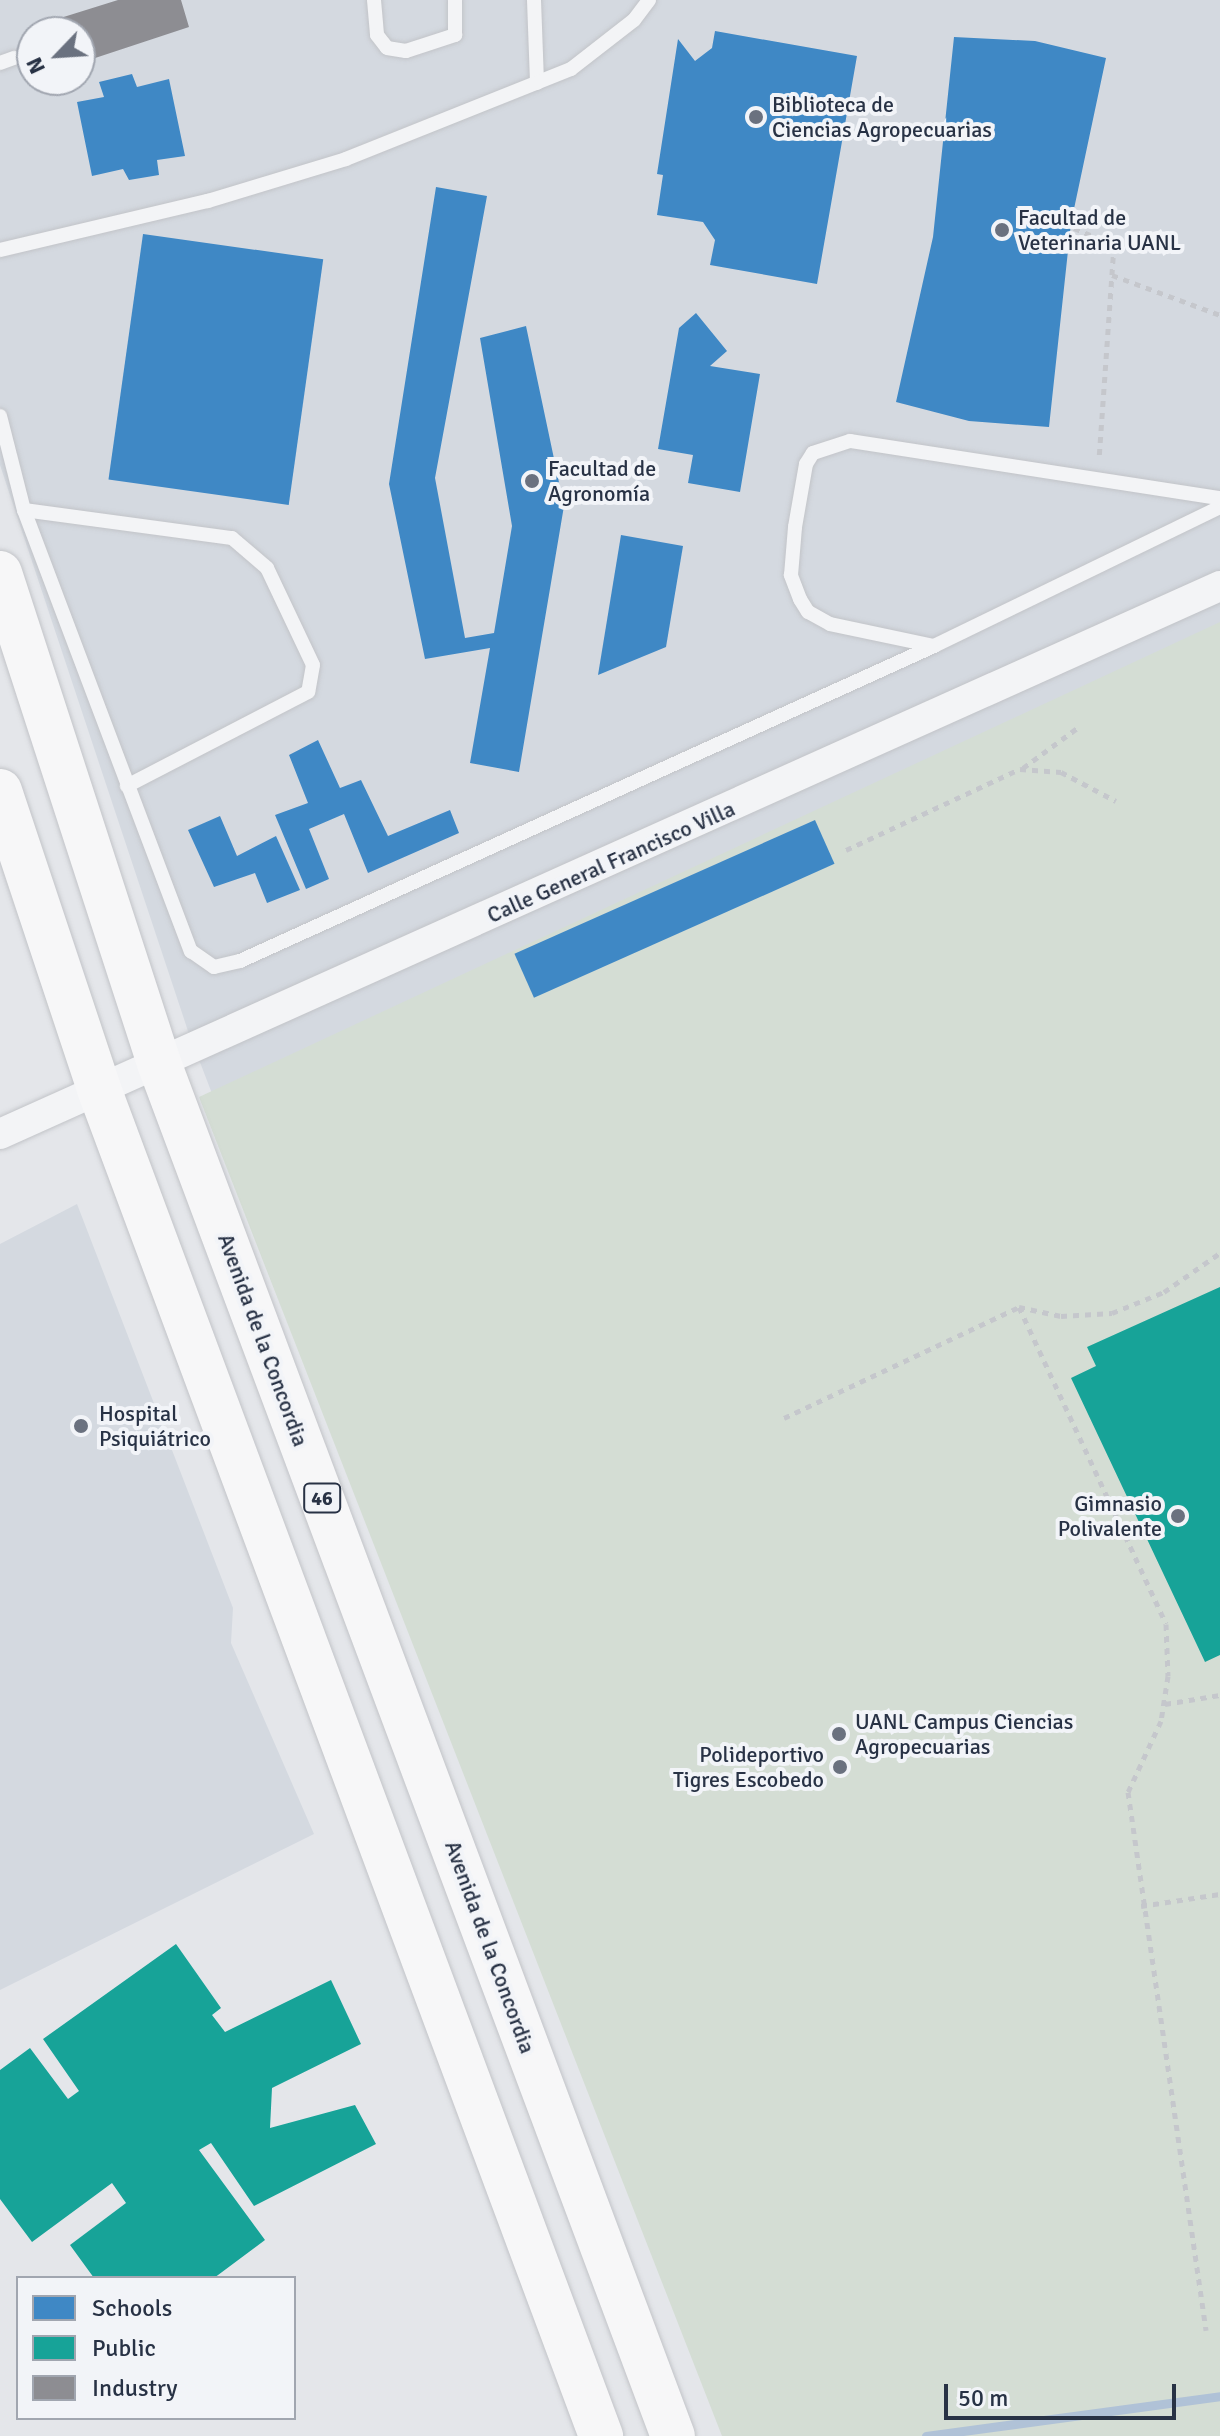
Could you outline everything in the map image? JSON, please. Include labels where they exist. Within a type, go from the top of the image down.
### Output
[{"type":"main road","name":"Avenida de la Concordia","points":[[0,573],[159,1063],[669,2425]]},
{"type":"main road","points":[[0,791],[99,1089],[599,2431]]},
{"type":"street","name":"Calle General Francisco Villa","points":[[0,1134],[1220,586]]},
{"type":"lane","points":[[374,0],[377,35],[387,48],[406,51],[455,35],[455,0]]},
{"type":"lane","points":[[534,0],[537,83]]},
{"type":"lane","points":[[0,250],[287,179],[537,83],[597,52],[649,0]]},
{"type":"lane","points":[[0,416],[24,510],[191,951],[214,967],[227,966],[934,646],[1220,507]]},
{"type":"lane","points":[[934,646],[830,624],[808,612],[791,575],[795,527],[806,464],[813,453],[850,441],[1220,498]]},
{"type":"lane","points":[[24,510],[232,538],[267,568],[313,665],[308,692],[127,786]]},
{"type":"path","points":[[1074,228],[1114,245],[1099,457]]},
{"type":"path","points":[[1112,275],[1220,315]]},
{"type":"path","points":[[846,850],[1020,769],[1080,726]]},
{"type":"path","points":[[1020,769],[1061,772],[1116,801]]},
{"type":"path","points":[[784,1418],[1019,1307],[1061,1316],[1112,1313],[1164,1292],[1220,1253]]},
{"type":"path","points":[[1019,1307],[1161,1606],[1168,1647],[1165,1704],[1149,1756],[1128,1792],[1141,1906],[1206,2330]]},
{"type":"path","points":[[1165,1704],[1220,1695]]},
{"type":"path","points":[[1141,1906],[1220,1894]]},
{"type":"shaded area","name":"UANL Campus Ciencias Agropecuarias","points":[[0,0],[1220,0],[1220,2436],[727,2436],[188,1031],[0,465]]},
{"type":"shaded area","name":"Polideportivo Tigres Escobedo","points":[[1220,622],[1220,2436],[722,2436],[199,1097]]},
{"type":"shaded area","name":"Hospital Psiquiátrico","points":[[77,1204],[233,1608],[231,1643],[314,1834],[0,1990],[0,1244]]},
{"type":"building: Schools","name":"Biblioteca de Ciencias Agropecuarias","points":[[715,31],[857,56],[817,284],[710,265],[715,240],[703,222],[657,215],[663,175],[657,174],[678,39],[695,61],[712,48]]},
{"type":"building: Schools","name":"Facultad de Veterinaria UANL","points":[[954,37],[1035,41],[1106,58],[1071,223],[1049,427],[969,421],[896,402],[933,237]]},
{"type":"building: Schools","points":[[132,74],[137,87],[169,79],[185,156],[157,160],[159,175],[129,180],[123,169],[92,176],[77,102],[104,97],[99,82]]},
{"type":"building: Schools","name":"Facultad de Agronomía","points":[[436,187],[487,196],[435,478],[465,638],[494,633],[512,526],[480,338],[526,326],[564,506],[519,772],[470,763],[490,648],[425,659],[389,484]]},
{"type":"building: Schools","points":[[143,234],[323,259],[289,505],[108,480]]},
{"type":"building: Schools","points":[[696,313],[727,351],[710,366],[760,374],[740,492],[688,483],[693,455],[658,449],[679,328]]},
{"type":"building: Schools","points":[[621,535],[683,546],[666,647],[598,675]]},
{"type":"building: Schools","points":[[318,740],[340,788],[361,780],[388,836],[450,810],[459,833],[368,873],[344,814],[309,829],[329,879],[306,889],[275,815],[308,803],[289,755]]},
{"type":"building: Schools","points":[[220,816],[237,856],[276,836],[300,890],[267,903],[255,873],[214,887],[188,830]]},
{"type":"building: Schools","points":[[815,820],[835,864],[534,998],[514,954]]},
{"type":"building: Public","name":"Gimnasio Polivalente","points":[[1220,1287],[1220,1655],[1205,1662],[1071,1378],[1096,1366],[1087,1347]]},
{"type":"building: Public","points":[[176,1944],[221,2008],[212,2015],[225,2032],[331,1980],[361,2044],[272,2088],[270,2128],[355,2105],[376,2144],[254,2206],[211,2143],[199,2150],[265,2240],[217,2276],[93,2276],[70,2245],[126,2203],[112,2183],[32,2242],[0,2199],[0,2070],[30,2048],[68,2099],[79,2091],[43,2039]]},
{"type":"building: Industry","points":[[118,0],[181,0],[189,27],[96,58],[96,16],[67,16]]},
{"type":"waterway","points":[[926,2436],[1220,2396]]},
{"type":"place","name":"Biblioteca de Ciencias Agropecuarias","points":[[756,117]]},
{"type":"place","name":"Facultad de Veterinaria UANL","points":[[1002,230]]},
{"type":"place","name":"Facultad de Agronomía","points":[[532,481]]},
{"type":"place","name":"Hospital Psiquiátrico","points":[[81,1426]]},
{"type":"place","name":"Gimnasio Polivalente","points":[[1178,1516]]},
{"type":"place","name":"UANL Campus Ciencias Agropecuarias","points":[[839,1734]]},
{"type":"place","name":"Polideportivo Tigres Escobedo","points":[[840,1767]]}]
